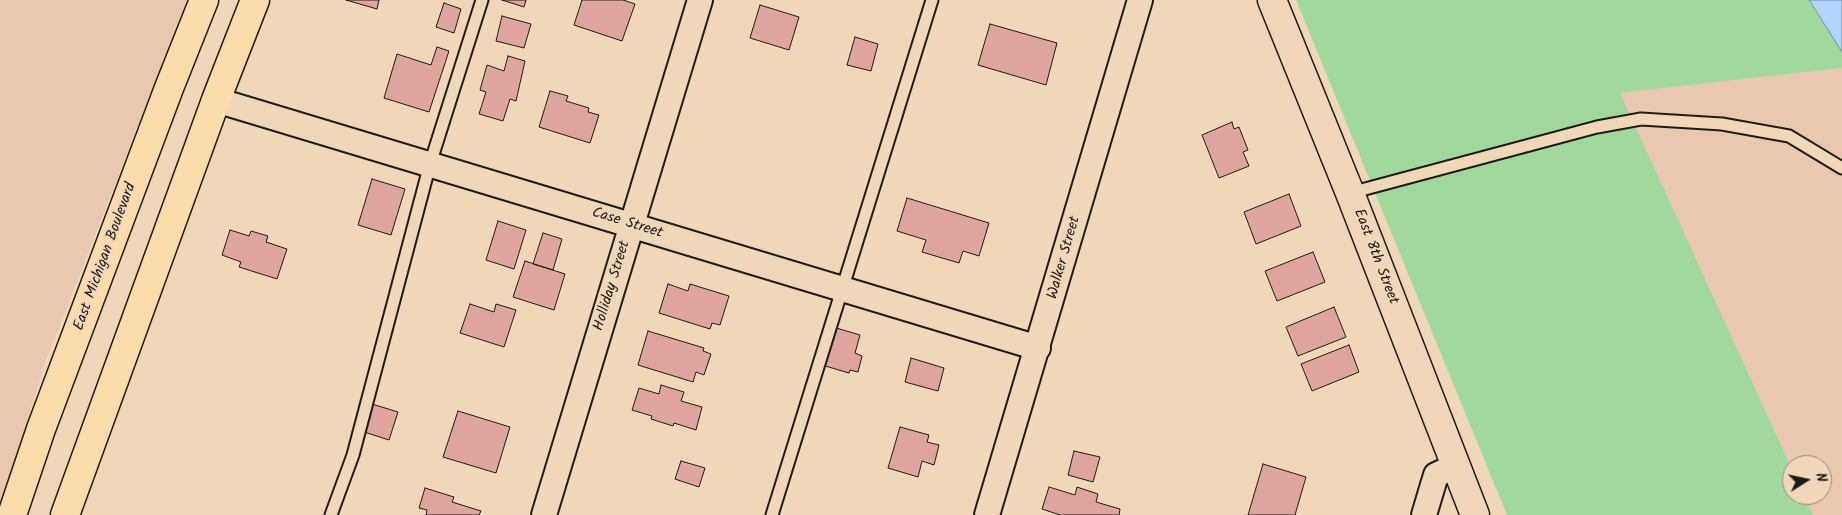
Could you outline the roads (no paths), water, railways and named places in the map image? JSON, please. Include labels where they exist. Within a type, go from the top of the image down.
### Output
[{"type":"main road","name":"East Michigan Boulevard","points":[[12,515],[41,429],[165,97],[204,0]]},
{"type":"main road","points":[[65,515],[216,100],[255,0]]},
{"type":"street","name":"Holliday Street","points":[[544,515],[700,0]]},
{"type":"street","name":"Walker Street","points":[[988,515],[1140,0]]},
{"type":"street","name":"East 8th Street","points":[[1272,0],[1350,194],[1474,515]]},
{"type":"street","name":"Case Street","points":[[216,100],[1038,348]]},
{"type":"street","points":[[1424,515],[1436,475],[1455,466]]},
{"type":"lane","points":[[331,515],[353,455],[430,164],[482,0]]},
{"type":"lane","points":[[772,515],[932,0]]},
{"type":"lane","points":[[1350,194],[1597,127],[1641,119],[1722,124],[1789,136],[1842,168]]},
{"type":"water","points":[[1809,0],[1842,0],[1842,52],[1816,11]]}]
